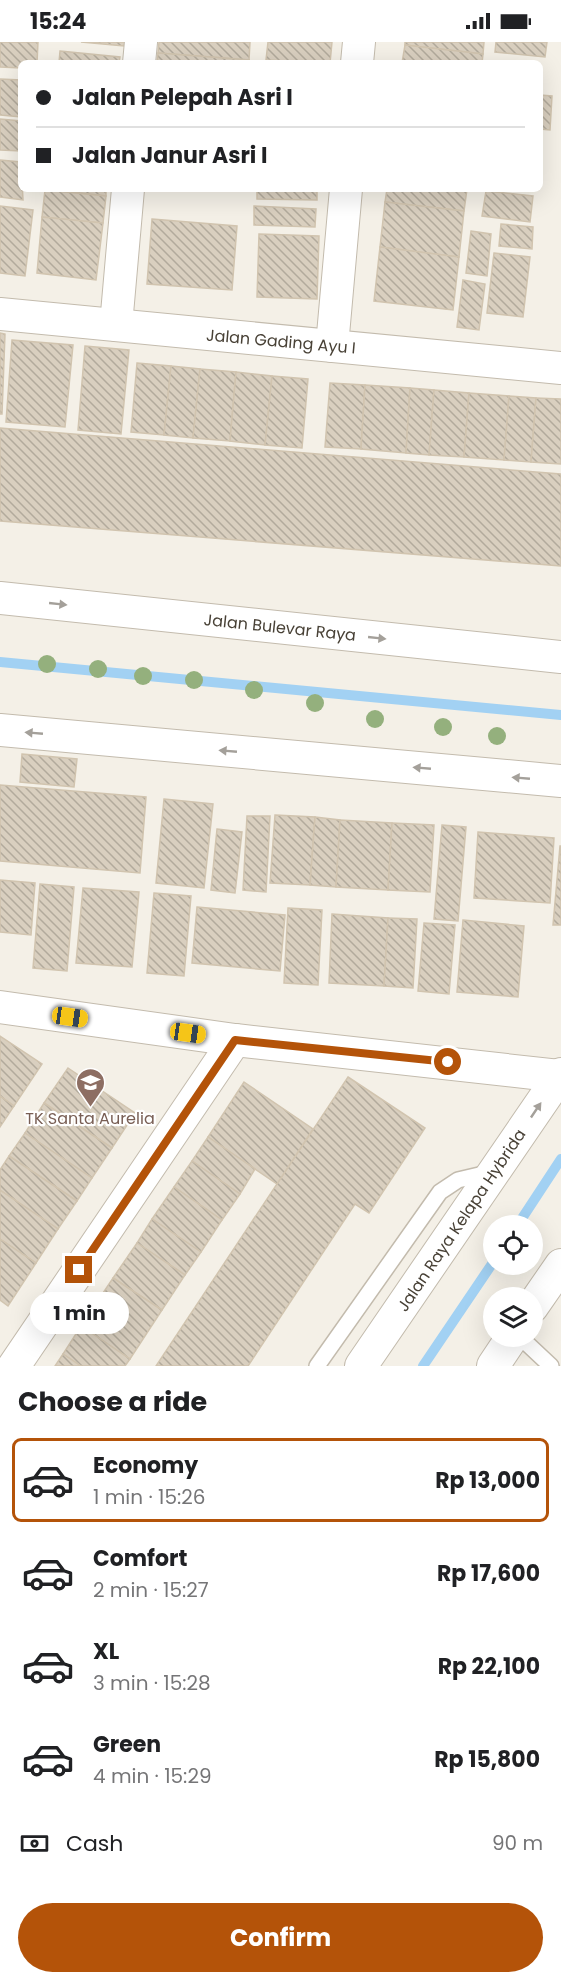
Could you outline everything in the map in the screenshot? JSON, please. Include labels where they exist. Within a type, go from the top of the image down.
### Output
[{"type":"street","points":[[140,60],[141,42]]},
{"type":"street","points":[[357,60],[359,42]]},
{"type":"street","points":[[116,325],[128,192]]},
{"type":"street","points":[[332,346],[346,192]]},
{"type":"street","name":"Jalan Gading Ayu I","points":[[0,314],[561,368]]},
{"type":"street","name":"Jalan Bulevar Raya","points":[[0,598],[561,657]]},
{"type":"street","points":[[0,730],[561,781]]},
{"type":"street","points":[[0,1006],[235,1040],[560,1075]]},
{"type":"street","points":[[14,1366],[235,1040]]},
{"type":"street","name":"Jalan Raya Kelapa Hybrida","points":[[361,1366],[560,1075]]},
{"type":"street","points":[[543,1291],[561,1265]]},
{"type":"street","points":[[494,1366],[506,1347]]},
{"type":"lane","points":[[317,1366],[440,1192],[458,1180],[494,1172]]},
{"type":"lane","points":[[531,1347],[551,1366]]},
{"type":"building","points":[[0,42],[38,42],[37,60],[18,60],[18,68],[0,67]]},
{"type":"building","points":[[81,42],[125,42],[124,46]]},
{"type":"building","points":[[159,42],[250,42],[249,60],[158,53]]},
{"type":"building","points":[[268,42],[332,42],[330,60],[266,60]]},
{"type":"building","points":[[405,42],[484,42],[483,54],[405,45]]},
{"type":"building","points":[[496,42],[547,42],[545,57],[495,52]]},
{"type":"building","points":[[405,45],[483,54],[482,60],[402,60]]},
{"type":"building","points":[[60,51],[120,57],[120,60],[59,60]]},
{"type":"building","points":[[158,53],[249,60],[157,60]]},
{"type":"building","points":[[0,79],[18,80],[18,117],[0,115]]},
{"type":"building","points":[[543,95],[552,96],[550,130],[543,129]]},
{"type":"building","points":[[0,119],[18,121],[18,151],[0,150]]},
{"type":"building","points":[[0,160],[18,162],[18,192],[23,192],[23,200],[0,197]]},
{"type":"building","points":[[45,192],[106,196],[103,223],[42,217]]},
{"type":"building","points":[[71,192],[106,192],[106,196]]},
{"type":"building","points":[[257,192],[317,192],[317,200],[257,199]]},
{"type":"building","points":[[387,192],[467,192],[464,211],[385,202]]},
{"type":"building","points":[[486,192],[533,196],[530,222],[482,216]]},
{"type":"building","points":[[385,202],[464,211],[459,257],[380,247]]},
{"type":"building","points":[[0,206],[33,210],[25,276],[0,273]]},
{"type":"building","points":[[254,206],[316,209],[315,227],[254,225]]},
{"type":"building","points":[[42,217],[103,223],[96,280],[37,273]]},
{"type":"building","points":[[152,219],[237,226],[232,290],[147,284]]},
{"type":"building","points":[[501,224],[533,227],[532,249],[499,246]]},
{"type":"building","points":[[471,231],[491,234],[487,276],[466,273]]},
{"type":"building","points":[[259,234],[319,236],[317,299],[257,297]]},
{"type":"building","points":[[380,247],[459,257],[453,310],[374,301]]},
{"type":"building","points":[[494,253],[530,257],[523,317],[487,313]]},
{"type":"building","points":[[463,280],[485,284],[479,330],[457,327]]},
{"type":"building","points":[[0,333],[5,334],[2,414],[0,414]]},
{"type":"building","points":[[12,340],[73,345],[65,427],[6,422]]},
{"type":"building","points":[[85,346],[129,350],[121,434],[78,430]]},
{"type":"building","points":[[137,363],[171,366],[164,435],[131,432]]},
{"type":"building","points":[[171,366],[200,369],[193,438],[164,435]]},
{"type":"building","points":[[200,369],[236,372],[230,441],[193,438]]},
{"type":"building","points":[[236,372],[272,376],[265,445],[230,441]]},
{"type":"building","points":[[272,376],[308,379],[302,448],[265,445]]},
{"type":"building","points":[[330,383],[365,385],[361,449],[325,447]]},
{"type":"building","points":[[365,385],[410,388],[406,453],[361,449]]},
{"type":"building","points":[[410,388],[434,390],[429,455],[406,453]]},
{"type":"building","points":[[434,390],[469,393],[464,457],[429,455]]},
{"type":"building","points":[[469,393],[509,396],[504,460],[464,457]]},
{"type":"building","points":[[509,396],[536,398],[531,462],[504,460]]},
{"type":"building","points":[[536,398],[561,399],[561,464],[531,462]]},
{"type":"building","points":[[0,428],[561,474],[561,566],[0,521]]},
{"type":"building","points":[[22,754],[77,759],[74,787],[20,782]]},
{"type":"building","points":[[0,785],[146,797],[140,873],[0,861]]},
{"type":"building","points":[[164,799],[213,804],[204,888],[156,883]]},
{"type":"building","points":[[275,815],[315,817],[310,885],[270,883]]},
{"type":"building","points":[[247,816],[270,816],[266,892],[243,890]]},
{"type":"building","points":[[315,817],[340,820],[336,887],[310,885]]},
{"type":"building","points":[[340,820],[392,823],[388,890],[336,887]]},
{"type":"building","points":[[392,823],[434,825],[430,892],[388,890]]},
{"type":"building","points":[[442,825],[466,827],[458,921],[434,919]]},
{"type":"building","points":[[217,829],[242,832],[235,893],[211,890]]},
{"type":"building","points":[[478,832],[554,838],[550,903],[474,898]]},
{"type":"building","points":[[560,846],[561,925],[553,925]]},
{"type":"building","points":[[0,880],[35,883],[31,935],[0,932]]},
{"type":"building","points":[[40,884],[74,887],[67,971],[33,968]]},
{"type":"building","points":[[83,888],[139,892],[132,967],[76,963]]},
{"type":"building","points":[[154,893],[191,896],[184,976],[147,973]]},
{"type":"building","points":[[197,907],[285,915],[280,971],[192,963]]},
{"type":"building","points":[[288,908],[322,910],[318,985],[284,983]]},
{"type":"building","points":[[332,914],[388,918],[384,986],[329,983]]},
{"type":"building","points":[[388,918],[417,919],[413,988],[384,986]]},
{"type":"building","points":[[463,920],[524,926],[518,997],[457,992]]},
{"type":"building","points":[[424,923],[455,925],[449,994],[418,991]]},
{"type":"building","points":[[0,1036],[42,1064],[14,1106],[0,1096]]},
{"type":"building","name":"TK Santa Aurelia","points":[[68,1068],[135,1113],[112,1148],[44,1103]]},
{"type":"building","points":[[348,1077],[425,1128],[369,1213],[355,1204],[248,1366],[156,1366]]},
{"type":"building","points":[[244,1082],[313,1129],[277,1184],[208,1137]]},
{"type":"building","points":[[0,1096],[14,1106],[0,1127]]},
{"type":"building","points":[[44,1103],[112,1148],[92,1178],[25,1133]]},
{"type":"building","points":[[25,1133],[92,1178],[77,1201],[9,1156]]},
{"type":"building","points":[[208,1137],[255,1169],[240,1194],[192,1161]]},
{"type":"building","points":[[9,1156],[77,1201],[58,1229],[0,1190],[0,1170]]},
{"type":"building","points":[[192,1161],[240,1194],[222,1220],[174,1187]]},
{"type":"building","points":[[174,1187],[222,1220],[201,1252],[152,1219]]},
{"type":"building","points":[[0,1190],[58,1229],[36,1263],[0,1239]]},
{"type":"building","points":[[152,1219],[201,1252],[185,1275],[137,1243]]},
{"type":"building","points":[[0,1239],[36,1263],[8,1306],[0,1300]]},
{"type":"building","points":[[137,1243],[185,1275],[162,1310],[113,1278]]},
{"type":"building","points":[[113,1278],[162,1310],[130,1359],[81,1326]]},
{"type":"building","points":[[81,1326],[130,1359],[125,1366],[81,1366],[63,1354]]},
{"type":"building","points":[[63,1354],[81,1366],[55,1366]]},
{"type":"waterway","points":[[0,662],[561,715]]},
{"type":"waterway","points":[[524,1215],[561,1159]]},
{"type":"waterway","points":[[423,1366],[485,1275]]},
{"type":"place","name":"TK Santa Aurelia","points":[[90,1108]]},
{"type":"route","points":[[79,1270],[235,1040],[448,1062]]}]
